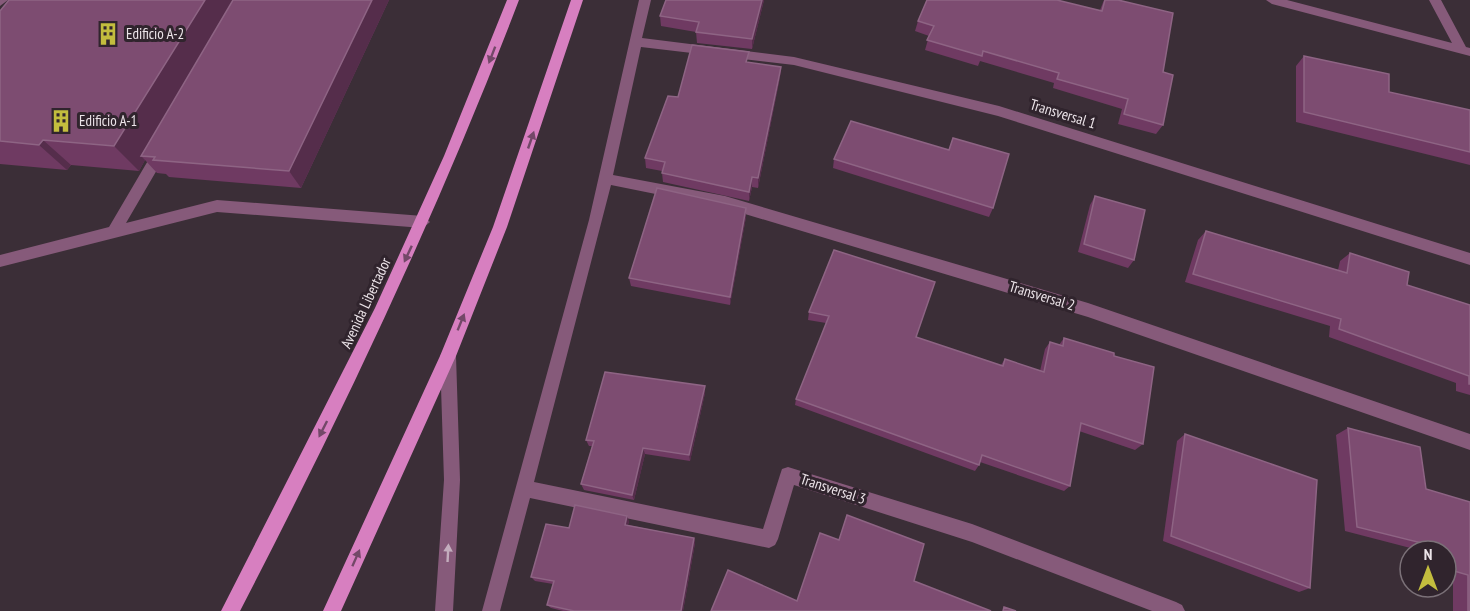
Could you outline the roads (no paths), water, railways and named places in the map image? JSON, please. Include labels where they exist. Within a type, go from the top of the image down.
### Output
[{"type":"main road","name":"Avenida Libertador","points":[[230,611],[368,341],[465,124],[513,0]]},
{"type":"main road","points":[[332,611],[448,356],[500,227],[577,0]]},
{"type":"street","points":[[491,611],[605,179],[645,0]]},
{"type":"street","points":[[1272,0],[1465,50]]},
{"type":"street","points":[[1436,0],[1465,50]]},
{"type":"street","name":"Transversal 1","points":[[636,42],[794,61],[999,111],[1470,259]]},
{"type":"street","points":[[114,232],[166,141]]},
{"type":"street","name":"Transversal 2","points":[[605,179],[725,202],[1066,303],[1470,442]]},
{"type":"street","points":[[0,261],[217,206],[423,222]]},
{"type":"street","points":[[444,611],[452,480],[448,356]]},
{"type":"street","name":"Transversal 3","points":[[524,488],[769,539],[788,475],[972,533],[1176,611]]},
{"type":"place","name":"Edificio A-2","points":[[108,34]]},
{"type":"place","name":"Edificio A-1","points":[[61,121]]}]
